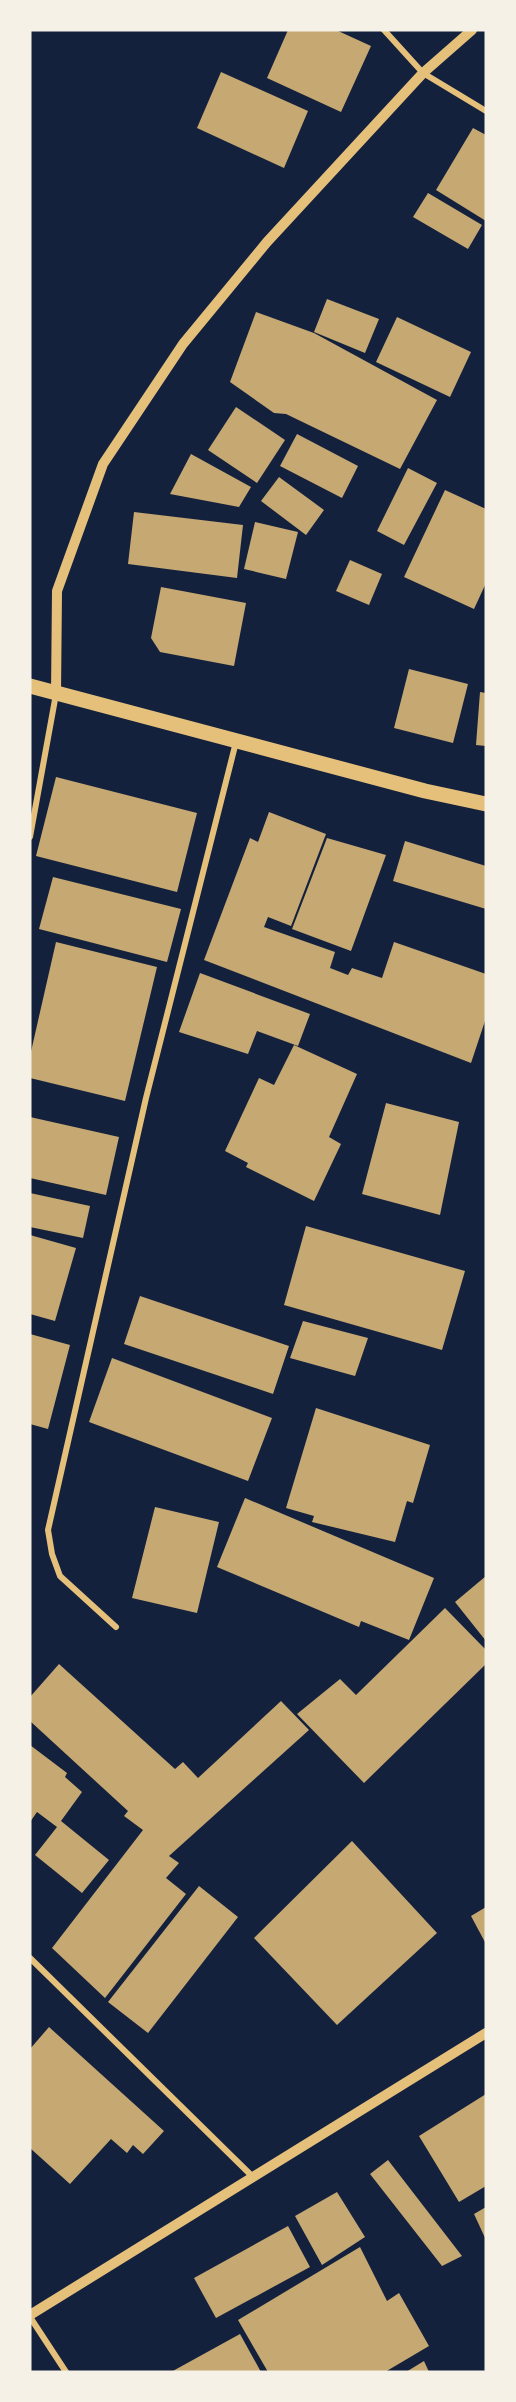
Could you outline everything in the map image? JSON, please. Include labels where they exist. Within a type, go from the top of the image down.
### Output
[{"type":"main road","points":[[30,686],[236,742],[486,804]]},
{"type":"street","points":[[384,30],[423,73],[486,111]]},
{"type":"street","points":[[30,837],[56,693],[57,591],[103,464],[183,344],[267,242],[423,73],[472,30]]},
{"type":"street","points":[[116,1627],[60,1576],[52,1554],[48,1530],[146,1098],[236,742]]},
{"type":"street","points":[[30,1958],[253,2177]]},
{"type":"street","points":[[66,2372],[30,2316],[486,2033]]},
{"type":"building","points":[[288,30],[336,30],[371,46],[341,112],[267,78]]},
{"type":"building","points":[[221,72],[308,111],[284,168],[197,128]]},
{"type":"building","points":[[473,128],[486,135],[486,221],[436,190]]},
{"type":"building","points":[[428,193],[482,225],[468,249],[413,217]]},
{"type":"building","points":[[327,299],[379,319],[365,353],[314,332]]},
{"type":"building","points":[[256,312],[314,333],[437,400],[400,469],[286,414],[274,413],[230,382]]},
{"type":"building","points":[[397,317],[471,352],[450,397],[376,362]]},
{"type":"building","points":[[236,407],[285,440],[257,483],[208,450]]},
{"type":"building","points":[[297,434],[358,466],[342,498],[280,466]]},
{"type":"building","points":[[191,454],[251,487],[239,507],[170,494]]},
{"type":"building","points":[[408,468],[437,483],[404,545],[377,531]]},
{"type":"building","points":[[279,477],[324,510],[306,535],[261,501]]},
{"type":"building","points":[[445,490],[486,509],[486,583],[474,609],[404,577]]},
{"type":"building","points":[[134,512],[243,525],[237,578],[128,564]]},
{"type":"building","points":[[255,522],[298,532],[286,579],[244,569]]},
{"type":"building","points":[[350,560],[382,574],[369,605],[336,591]]},
{"type":"building","points":[[161,587],[246,603],[234,666],[160,652],[151,638]]},
{"type":"building","points":[[409,669],[468,684],[453,743],[394,728]]},
{"type":"building","points":[[480,692],[486,693],[486,746],[476,745]]},
{"type":"building","points":[[56,777],[197,813],[177,892],[36,856]]},
{"type":"building","points":[[269,812],[326,834],[291,926],[268,917],[264,927],[335,952],[330,968],[348,975],[352,968],[382,978],[394,942],[486,974],[486,1018],[471,1063],[204,960],[250,838],[258,842]]},
{"type":"building","points":[[327,838],[386,855],[351,951],[292,929]]},
{"type":"building","points":[[405,841],[486,866],[486,909],[393,881]]},
{"type":"building","points":[[53,877],[181,909],[167,962],[39,929]]},
{"type":"building","points":[[56,942],[157,967],[125,1101],[30,1078],[30,1056]]},
{"type":"building","points":[[200,973],[310,1014],[298,1046],[257,1031],[248,1054],[179,1032]]},
{"type":"building","points":[[294,1045],[357,1074],[329,1137],[341,1144],[314,1201],[246,1167],[248,1163],[225,1151],[259,1078],[274,1085]]},
{"type":"building","points":[[386,1103],[459,1122],[440,1215],[362,1194]]},
{"type":"building","points":[[30,1117],[119,1137],[106,1195],[30,1178]]},
{"type":"building","points":[[30,1193],[90,1206],[83,1238],[30,1227]]},
{"type":"building","points":[[306,1226],[465,1271],[442,1350],[284,1305]]},
{"type":"building","points":[[30,1235],[76,1248],[55,1321],[30,1314]]},
{"type":"building","points":[[140,1296],[289,1346],[273,1394],[124,1344]]},
{"type":"building","points":[[303,1321],[368,1338],[355,1376],[290,1358]]},
{"type":"building","points":[[30,1334],[70,1345],[48,1429],[30,1424]]},
{"type":"building","points":[[112,1358],[272,1418],[248,1481],[89,1422]]},
{"type":"building","points":[[316,1408],[430,1445],[413,1503],[407,1501],[395,1542],[312,1522],[314,1516],[286,1508]]},
{"type":"building","points":[[245,1498],[434,1578],[409,1640],[361,1621],[359,1627],[217,1567]]},
{"type":"building","points":[[155,1507],[219,1522],[197,1613],[132,1598]]},
{"type":"building","points":[[486,1576],[486,1641],[455,1602]]},
{"type":"building","points":[[445,1608],[486,1650],[486,1664],[364,1783],[297,1714],[340,1679],[356,1695]]},
{"type":"building","points":[[59,1664],[175,1769],[183,1762],[198,1778],[281,1701],[309,1730],[169,1856],[179,1863],[166,1878],[186,1894],[105,1998],[52,1948],[143,1830],[124,1816],[128,1811],[30,1721],[30,1697]]},
{"type":"building","points":[[30,1745],[67,1773],[65,1777],[82,1792],[61,1821],[109,1860],[82,1893],[35,1855],[57,1827],[37,1812],[30,1822]]},
{"type":"building","points":[[352,1841],[437,1933],[337,2025],[254,1938]]},
{"type":"building","points":[[199,1886],[238,1917],[148,2033],[108,2002]]},
{"type":"building","points":[[486,1907],[486,1944],[471,1916]]},
{"type":"building","points":[[49,2027],[164,2131],[143,2154],[133,2145],[127,2153],[111,2139],[70,2184],[30,2148],[30,2049]]},
{"type":"building","points":[[486,2094],[486,2186],[459,2202],[419,2136]]},
{"type":"building","points":[[388,2160],[462,2256],[442,2266],[370,2174]]},
{"type":"building","points":[[337,2192],[365,2237],[322,2265],[295,2216]]},
{"type":"building","points":[[486,2207],[486,2240],[474,2214]]},
{"type":"building","points":[[288,2226],[310,2267],[216,2318],[194,2278]]},
{"type":"building","points":[[360,2247],[387,2301],[399,2293],[429,2346],[385,2372],[268,2372],[238,2320]]},
{"type":"building","points":[[240,2334],[261,2372],[171,2372]]},
{"type":"building","points":[[424,2361],[429,2372],[406,2372]]}]
